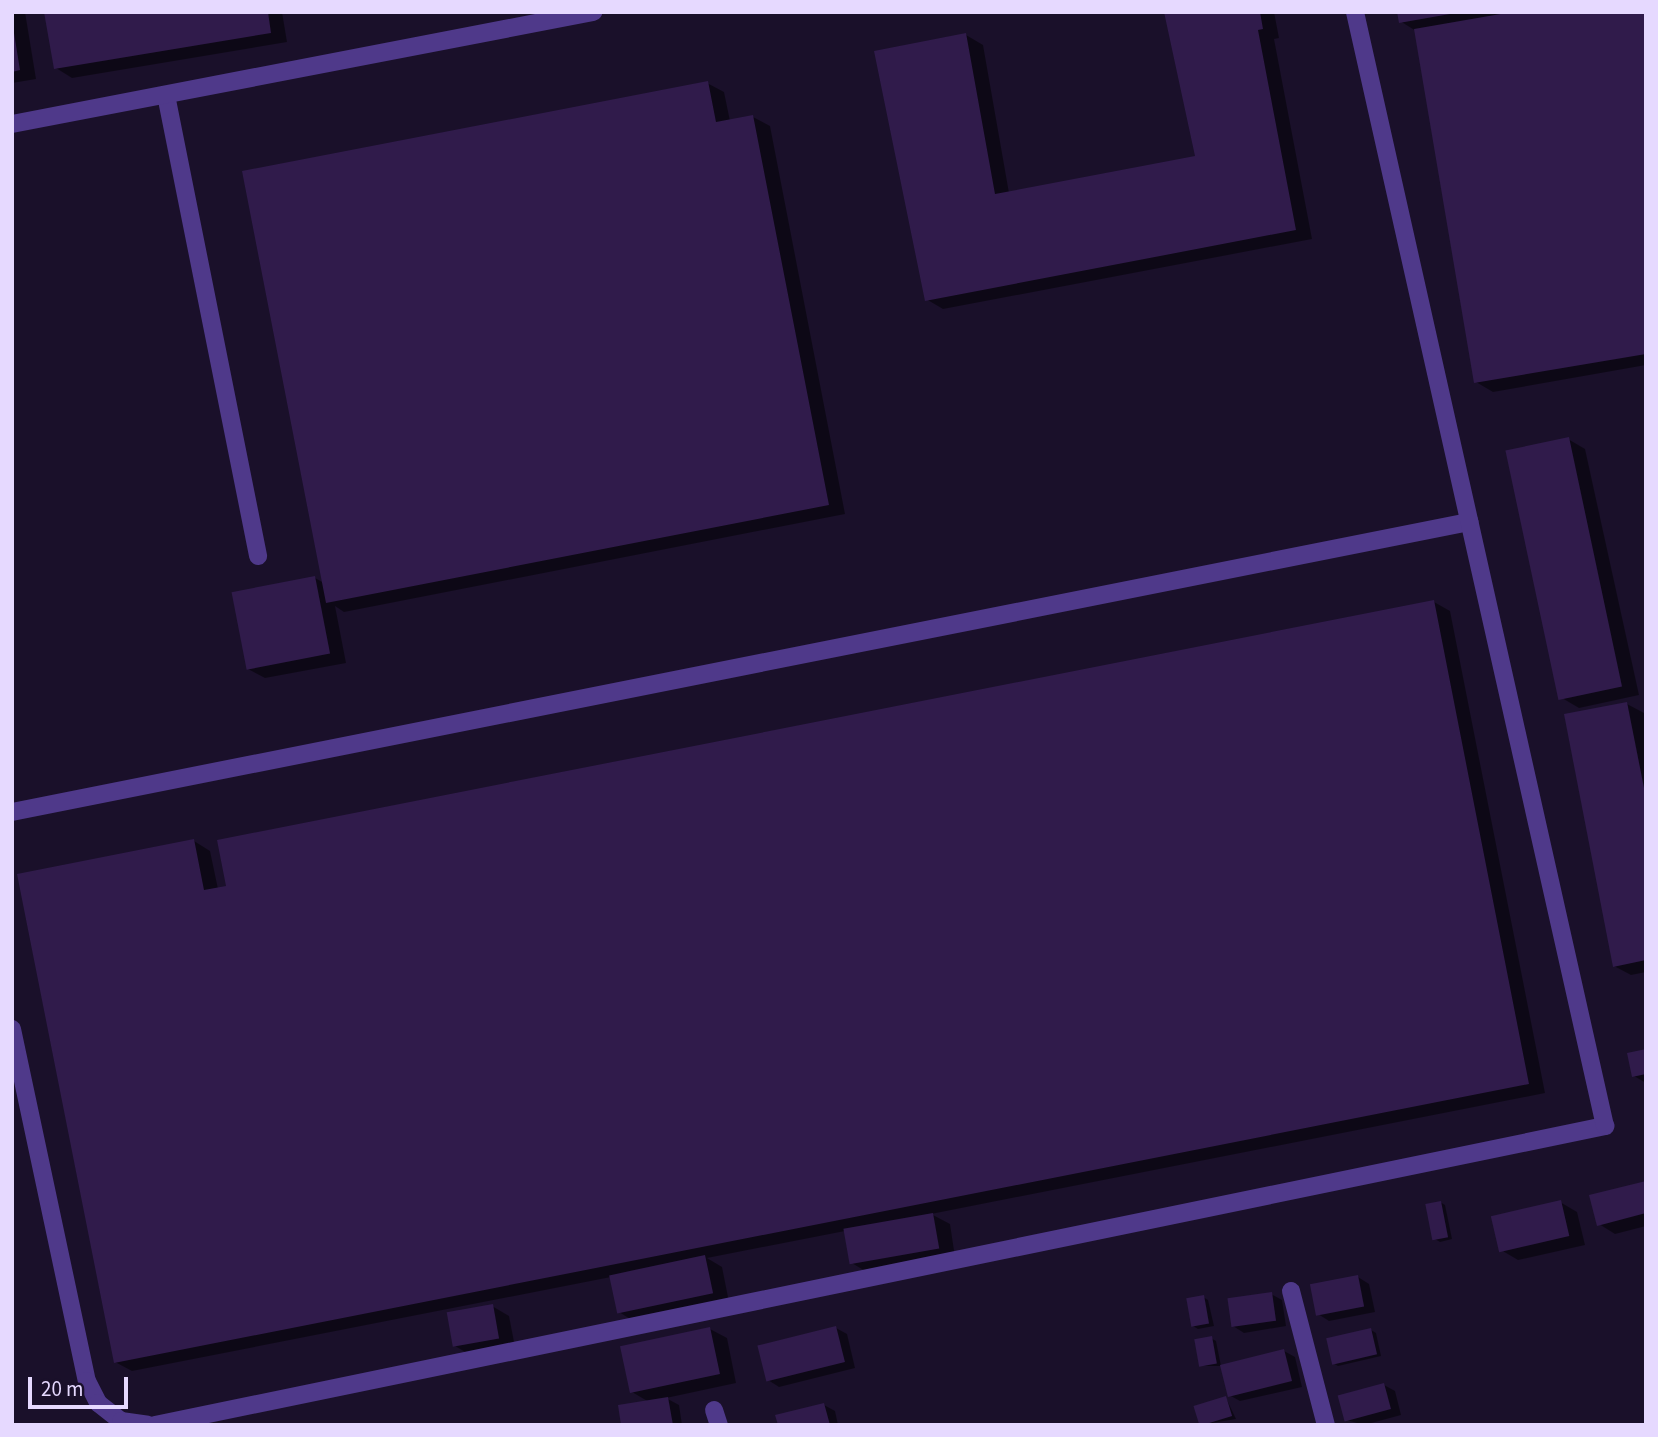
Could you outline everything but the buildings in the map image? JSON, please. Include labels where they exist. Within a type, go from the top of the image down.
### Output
[{"type":"street","points":[[12,124],[166,95],[517,19],[593,12]]},
{"type":"street","points":[[155,1425],[1605,1126],[1355,12]]},
{"type":"street","points":[[166,95],[258,556]]},
{"type":"street","points":[[12,812],[1469,522]]},
{"type":"street","points":[[12,1029],[87,1381],[97,1403],[121,1421],[148,1425]]},
{"type":"street","points":[[1291,1291],[1326,1425]]}]
